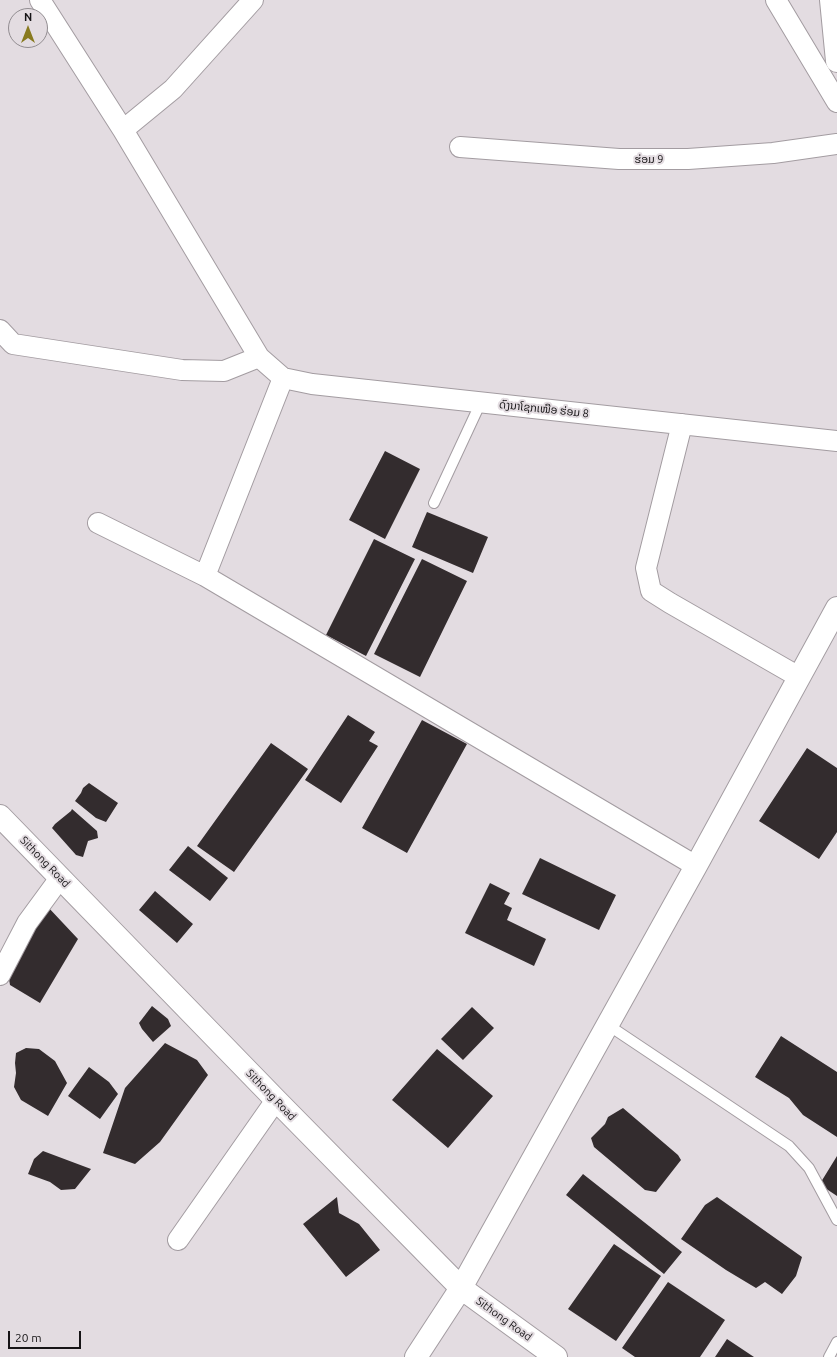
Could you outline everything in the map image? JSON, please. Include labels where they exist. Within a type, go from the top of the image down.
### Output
[{"type":"street","name":"ດົງນາໂຊກເໜືອ ຮ່ອມ 8","points":[[40,0],[123,130],[259,357],[283,378],[312,384],[837,441]]},
{"type":"street","points":[[123,130],[173,89],[253,0]]},
{"type":"street","points":[[776,0],[837,102]]},
{"type":"street","points":[[833,1],[837,61]]},
{"type":"street","name":"ຮ່ອມ 9","points":[[460,147],[619,159],[688,159],[774,153],[837,144]]},
{"type":"street","points":[[0,330],[13,344],[182,370],[224,371],[259,357]]},
{"type":"street","points":[[204,576],[283,378]]},
{"type":"street","points":[[682,424],[646,568],[651,591],[799,677]]},
{"type":"street","points":[[98,523],[204,576],[696,866]]},
{"type":"street","points":[[416,1357],[461,1288],[696,866],[837,608]]},
{"type":"street","name":"Sithong Road","points":[[0,816],[461,1288],[556,1357]]},
{"type":"street","points":[[0,975],[27,923],[60,878]]},
{"type":"street","points":[[178,1240],[276,1100]]},
{"type":"lane","points":[[434,504],[482,402]]},
{"type":"lane","points":[[608,1025],[789,1146],[809,1168],[837,1220]]},
{"type":"lane","points":[[829,1357],[837,1342]]},
{"type":"building","points":[[385,451],[420,469],[385,539],[349,520]]},
{"type":"building","points":[[427,512],[488,537],[473,573],[412,547]]},
{"type":"building","points":[[374,539],[415,559],[366,656],[326,635]]},
{"type":"building","points":[[422,559],[467,581],[420,677],[374,654]]},
{"type":"building","points":[[348,715],[375,732],[369,741],[378,746],[341,803],[305,780]]},
{"type":"building","points":[[422,720],[467,744],[407,853],[362,828]]},
{"type":"building","points":[[271,743],[308,769],[234,872],[197,846]]},
{"type":"building","points":[[807,748],[837,768],[837,832],[819,859],[759,821]]},
{"type":"building","points":[[89,783],[118,803],[106,822],[96,818],[75,801],[83,788]]},
{"type":"building","points":[[72,809],[97,831],[98,838],[88,841],[83,857],[76,855],[52,828]]},
{"type":"building","points":[[188,846],[228,878],[210,901],[169,870]]},
{"type":"building","points":[[540,858],[616,895],[599,930],[522,894]]},
{"type":"building","points":[[490,883],[510,893],[504,904],[512,908],[507,920],[546,939],[534,966],[465,933]]},
{"type":"building","points":[[155,891],[193,924],[177,943],[139,910]]},
{"type":"building","points":[[47,906],[78,939],[40,1003],[10,985],[7,967]]},
{"type":"building","points":[[152,1006],[168,1019],[171,1026],[153,1042],[139,1023]]},
{"type":"building","points":[[472,1007],[494,1028],[463,1060],[441,1039]]},
{"type":"building","points":[[781,1036],[837,1072],[837,1137],[803,1115],[789,1098],[755,1077]]},
{"type":"building","points":[[165,1043],[197,1060],[208,1075],[160,1142],[135,1164],[103,1153],[125,1088]]},
{"type":"building","points":[[26,1048],[39,1049],[55,1061],[67,1083],[48,1116],[21,1100],[14,1087],[16,1053]]},
{"type":"building","points":[[437,1049],[493,1096],[448,1148],[392,1100]]},
{"type":"building","points":[[89,1067],[109,1082],[118,1094],[100,1119],[68,1096]]},
{"type":"building","points":[[623,1108],[678,1155],[681,1160],[656,1192],[645,1190],[594,1147],[591,1138],[605,1124],[608,1117]]},
{"type":"building","points":[[43,1151],[91,1169],[75,1189],[61,1190],[50,1182],[28,1174],[34,1159]]},
{"type":"building","points":[[837,1156],[837,1196],[825,1188],[821,1182]]},
{"type":"building","points":[[583,1174],[682,1252],[664,1274],[566,1195]]},
{"type":"building","points":[[337,1197],[339,1213],[359,1224],[380,1250],[346,1277],[303,1224]]},
{"type":"building","points":[[717,1197],[802,1257],[796,1276],[782,1294],[765,1282],[756,1288],[726,1270],[681,1239],[705,1205]]},
{"type":"building","points":[[614,1244],[661,1276],[616,1341],[568,1309]]},
{"type":"building","points":[[668,1282],[725,1320],[700,1357],[635,1357],[622,1348]]},
{"type":"building","points":[[727,1339],[754,1357],[715,1357]]}]
